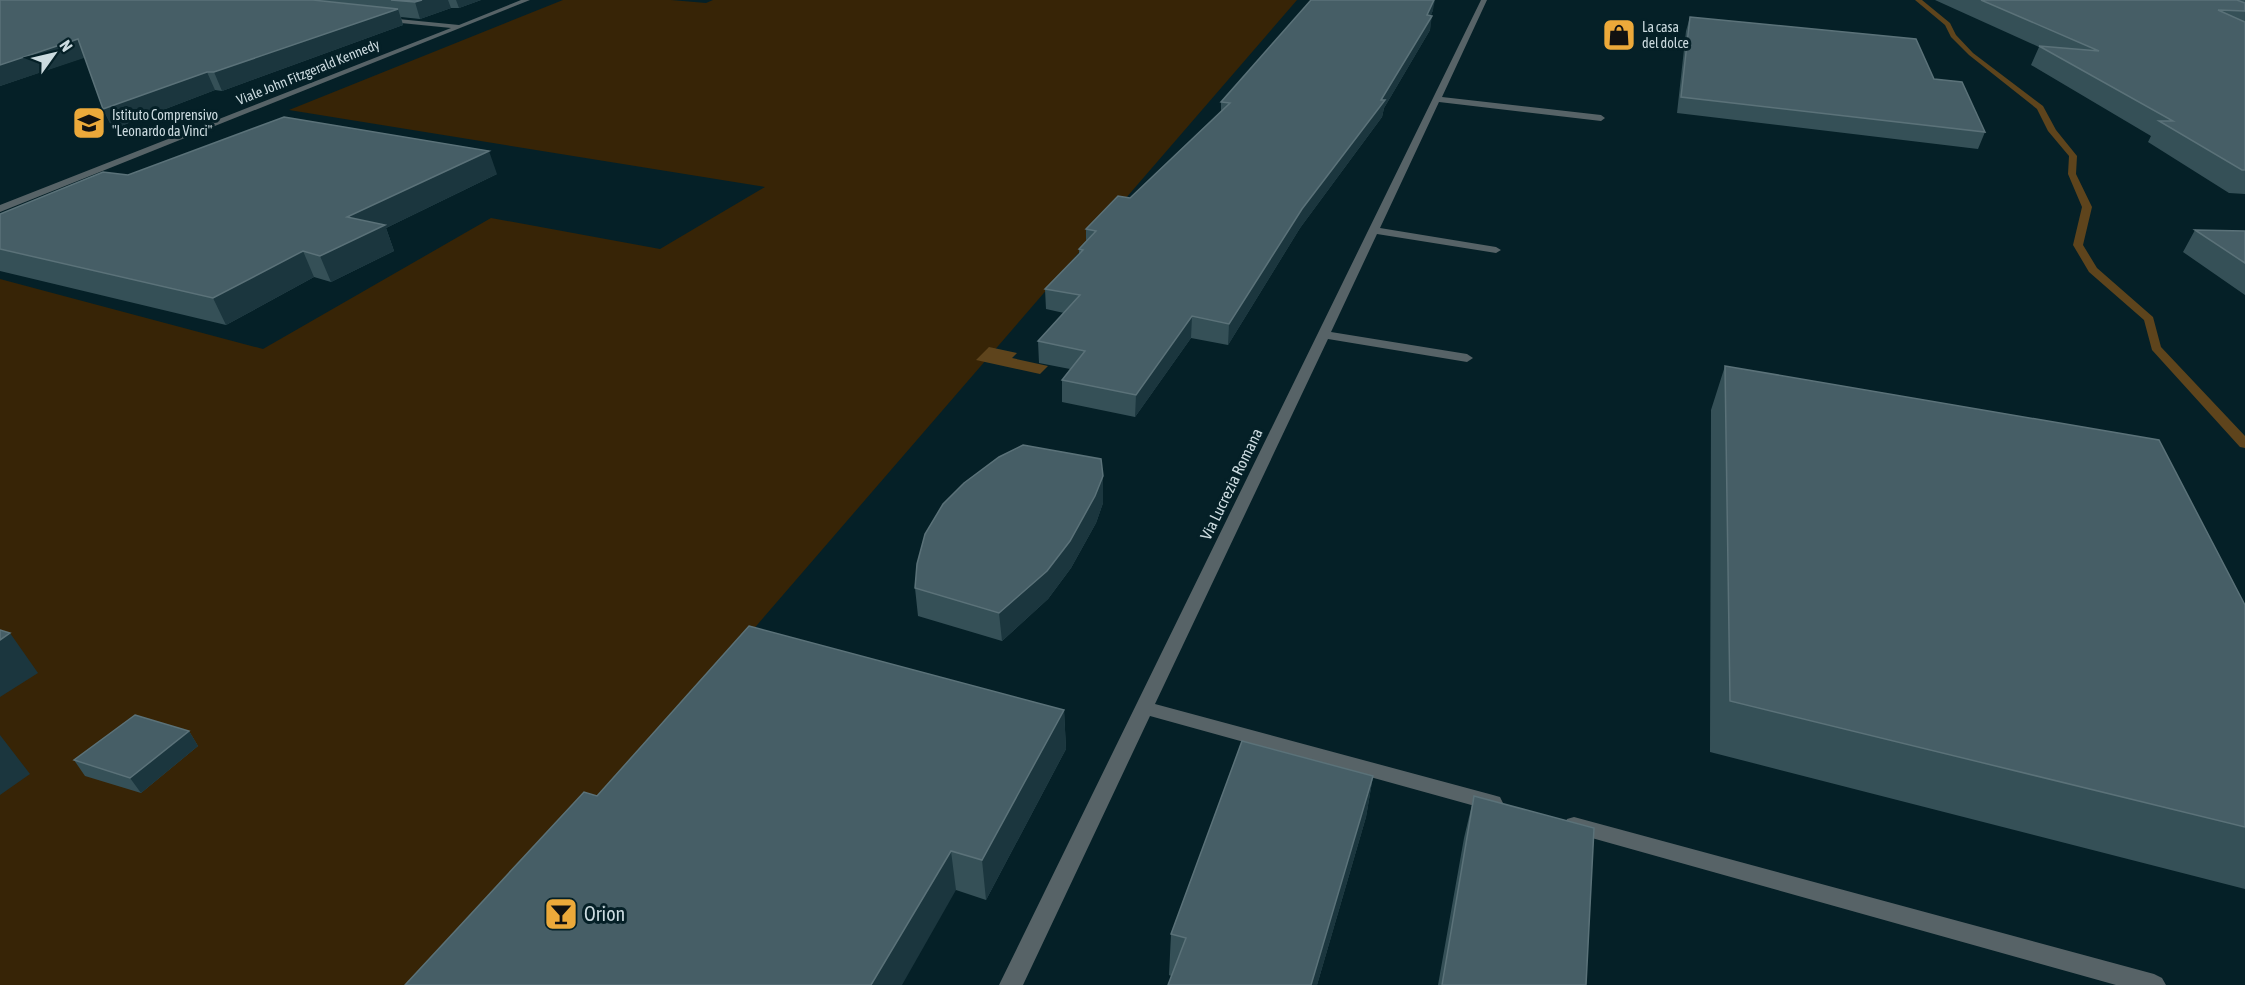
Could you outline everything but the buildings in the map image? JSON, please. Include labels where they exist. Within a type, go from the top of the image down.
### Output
[{"type":"street","name":"Viale John Fitzgerald Kennedy","points":[[0,209],[526,0]]},
{"type":"street","name":"Via Lucrezia Romana","points":[[1011,985],[1484,0]]},
{"type":"street","points":[[370,18],[459,26]]},
{"type":"street","points":[[1436,99],[1601,118]]},
{"type":"street","points":[[1373,230],[1496,250]]},
{"type":"street","points":[[1323,334],[1467,358]]},
{"type":"street","points":[[1143,706],[1509,807]]},
{"type":"street","points":[[1555,820],[2154,985]]},
{"type":"shaded area","points":[[563,0],[671,0],[706,3],[713,0],[1297,0],[446,985],[0,985],[0,279],[263,349],[491,218],[660,249],[765,187],[289,110]]},
{"type":"shaded area","points":[[989,347],[1017,353],[1012,358],[1048,366],[1040,374],[976,360]]},
{"type":"waterway","points":[[1918,0],[1948,24],[1953,36],[1971,54],[2040,108],[2052,131],[2073,156],[2072,174],[2087,207],[2078,245],[2093,270],[2149,319],[2156,348],[2245,444]]},
{"type":"place","name":"La casa del dolce","points":[[1619,35]]},
{"type":"place","name":"Istituto Comprensivo \"Leonardo da Vinci\"","points":[[89,123]]},
{"type":"place","name":"Orion","points":[[561,914]]}]
